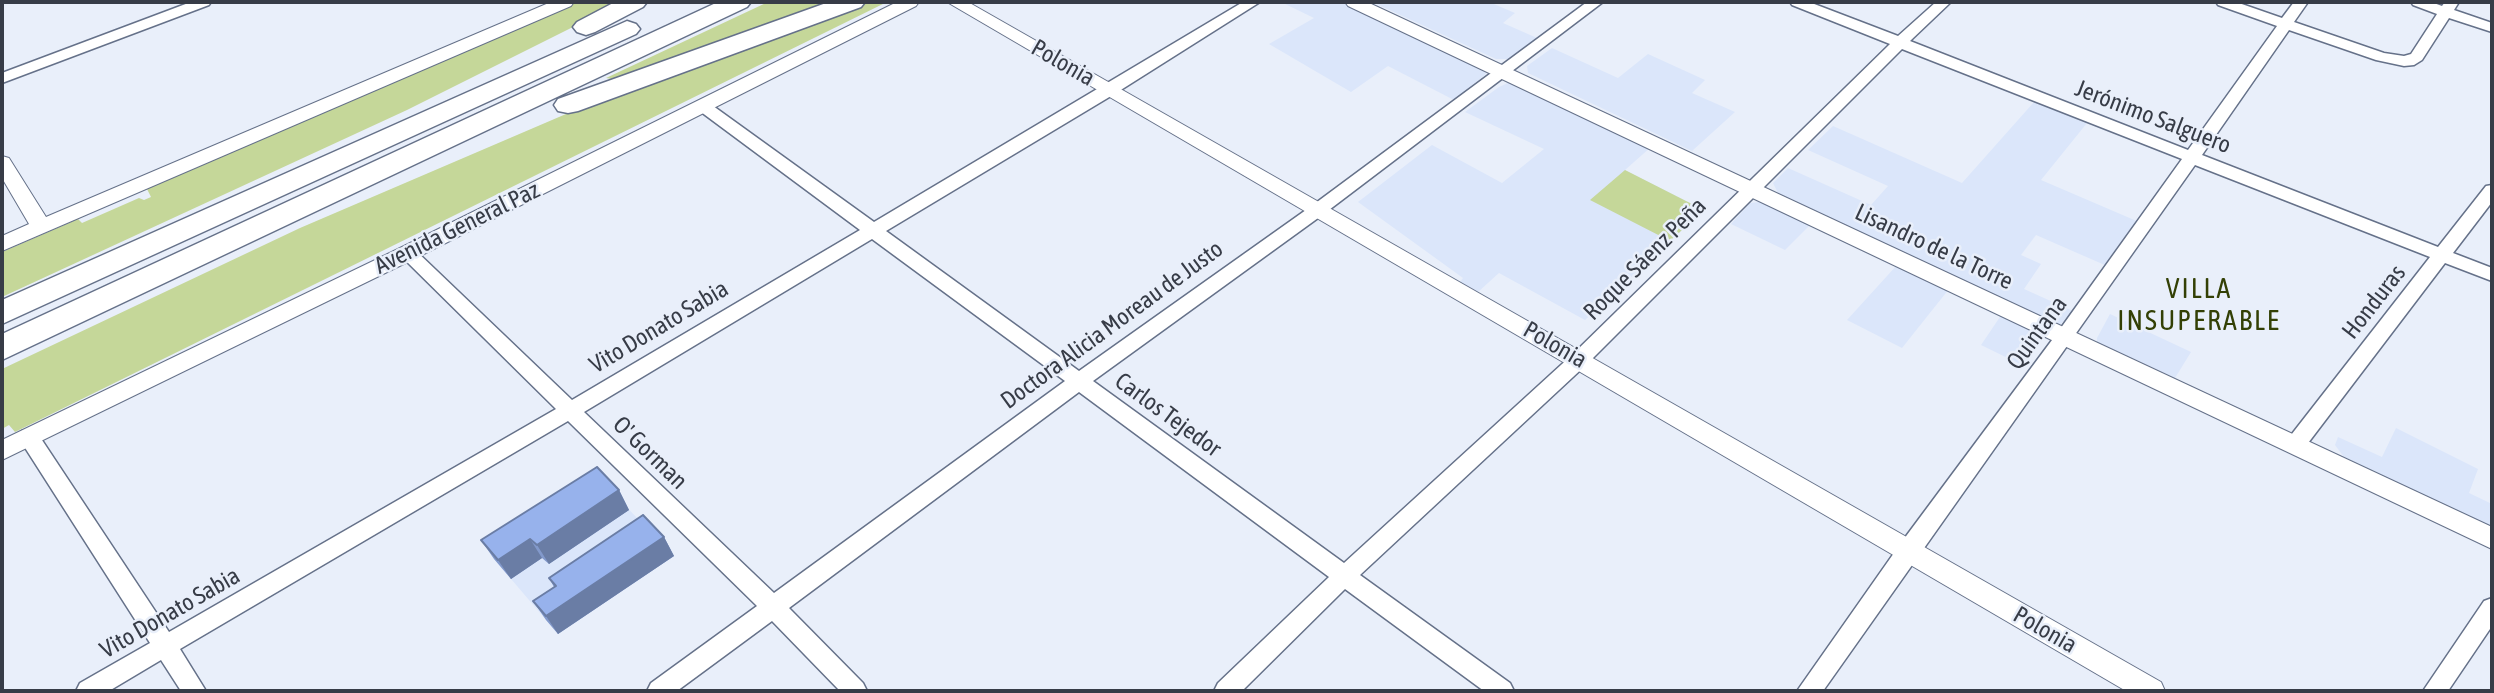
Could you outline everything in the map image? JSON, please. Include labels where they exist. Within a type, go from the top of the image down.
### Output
[{"type":"highway","points":[[240,205],[634,2]]},
{"type":"highway","points":[[2,313],[688,2]]},
{"type":"highway","points":[[2,348],[738,2]]},
{"type":"highway","points":[[282,217],[608,89],[852,2]]},
{"type":"street","points":[[2,78],[204,2]]},
{"type":"street","points":[[2,244],[565,2]]},
{"type":"street","name":"Avenida General Paz","points":[[2,451],[408,253],[910,2]]},
{"type":"street","name":"Polonia","points":[[956,2],[1580,359],[2151,691]]},
{"type":"street","name":"Vito Donato Sabia","points":[[88,691],[569,411],[1110,90],[1253,2]]},
{"type":"street","name":"Lisandro de la Torre","points":[[1354,2],[2492,539]]},
{"type":"street","name":"Doctora Alicia Moreau de Justo","points":[[659,691],[1078,382],[1319,209],[1596,2]]},
{"type":"street","name":"Jerónimo Salguero","points":[[1797,2],[2492,275]]},
{"type":"street","name":"Roque Sáenz Peña","points":[[1226,691],[1344,576],[1580,359],[1749,190],[1944,2]]},
{"type":"street","points":[[2223,2],[2381,57],[2403,61],[2417,57],[2450,6]]},
{"type":"street","name":"Quintana","points":[[1809,691],[1909,549],[2065,337],[2301,2]]},
{"type":"street","points":[[2418,2],[2450,6],[2492,28]]},
{"type":"street","name":"Carlos Tejedor","points":[[703,106],[1502,691]]},
{"type":"street","points":[[2,162],[41,227]]},
{"type":"street","name":"Honduras","points":[[2295,445],[2492,190]]},
{"type":"street","name":"O' Gorman","points":[[408,253],[774,607],[855,691]]},
{"type":"street","points":[[29,437],[166,644],[194,691]]},
{"type":"street","points":[[2435,691],[2492,608]]},
{"type":"shaded area","points":[[1281,2],[1345,2],[1483,67],[1486,74],[1454,100],[1388,66],[1351,92],[1269,44],[1314,18]]},
{"type":"shaded area","points":[[1372,2],[1489,2],[1515,13],[1503,23],[1537,38],[1509,59],[1496,59]]},
{"type":"shaded area","points":[[1552,48],[1618,78],[1648,54],[1705,80],[1692,93],[1735,112],[1692,151],[1528,73],[1527,66]]},
{"type":"shaded area","points":[[1510,82],[1651,147],[1625,170],[1704,210],[1585,320],[1499,273],[1478,292],[1460,282],[1463,278],[1358,202],[1432,145],[1502,183],[1544,149],[1465,112]]},
{"type":"shaded area","points":[[2034,102],[2087,123],[2041,180],[2139,222],[2107,266],[2036,235],[2021,255],[2041,264],[2024,289],[2073,311],[2059,326],[1778,193],[1773,183],[1788,168],[1871,205],[1888,186],[1808,150],[1833,126],[1962,183]]},
{"type":"shaded area","points":[[1760,202],[1811,224],[1785,250],[1731,224],[1750,203]]},
{"type":"shaded area","points":[[1897,265],[1949,289],[1902,348],[1847,320]]},
{"type":"shaded area","points":[[2002,314],[2039,336],[2022,365],[1981,345]]},
{"type":"shaded area","points":[[2110,314],[2191,352],[2175,378],[2097,342]]},
{"type":"shaded area","points":[[2396,428],[2478,469],[2469,493],[2492,504],[2492,527],[2344,457],[2335,445],[2338,437],[2382,457]]},
{"type":"shaded area","points":[[607,487],[674,556],[558,634],[494,559]]},
{"type":"green space","points":[[578,2],[623,2],[407,110],[2,297],[2,252],[78,219],[82,223],[139,198],[144,200],[151,197],[147,189]]},
{"type":"green space","points":[[768,2],[835,2],[612,79],[606,78]]},
{"type":"green space","points":[[871,2],[887,2],[15,432],[9,425],[2,429],[2,369],[300,228],[580,108]]},
{"type":"green space","points":[[1625,170],[1704,210],[1670,241],[1590,200]]},
{"type":"building","points":[[597,467],[619,490],[537,545],[530,539],[498,560],[481,540]]},
{"type":"building","points":[[643,515],[664,537],[546,616],[533,601],[556,586],[549,578]]},
{"type":"district","name":"VILLA INSUPERABLE","points":[[2199,305]]}]
